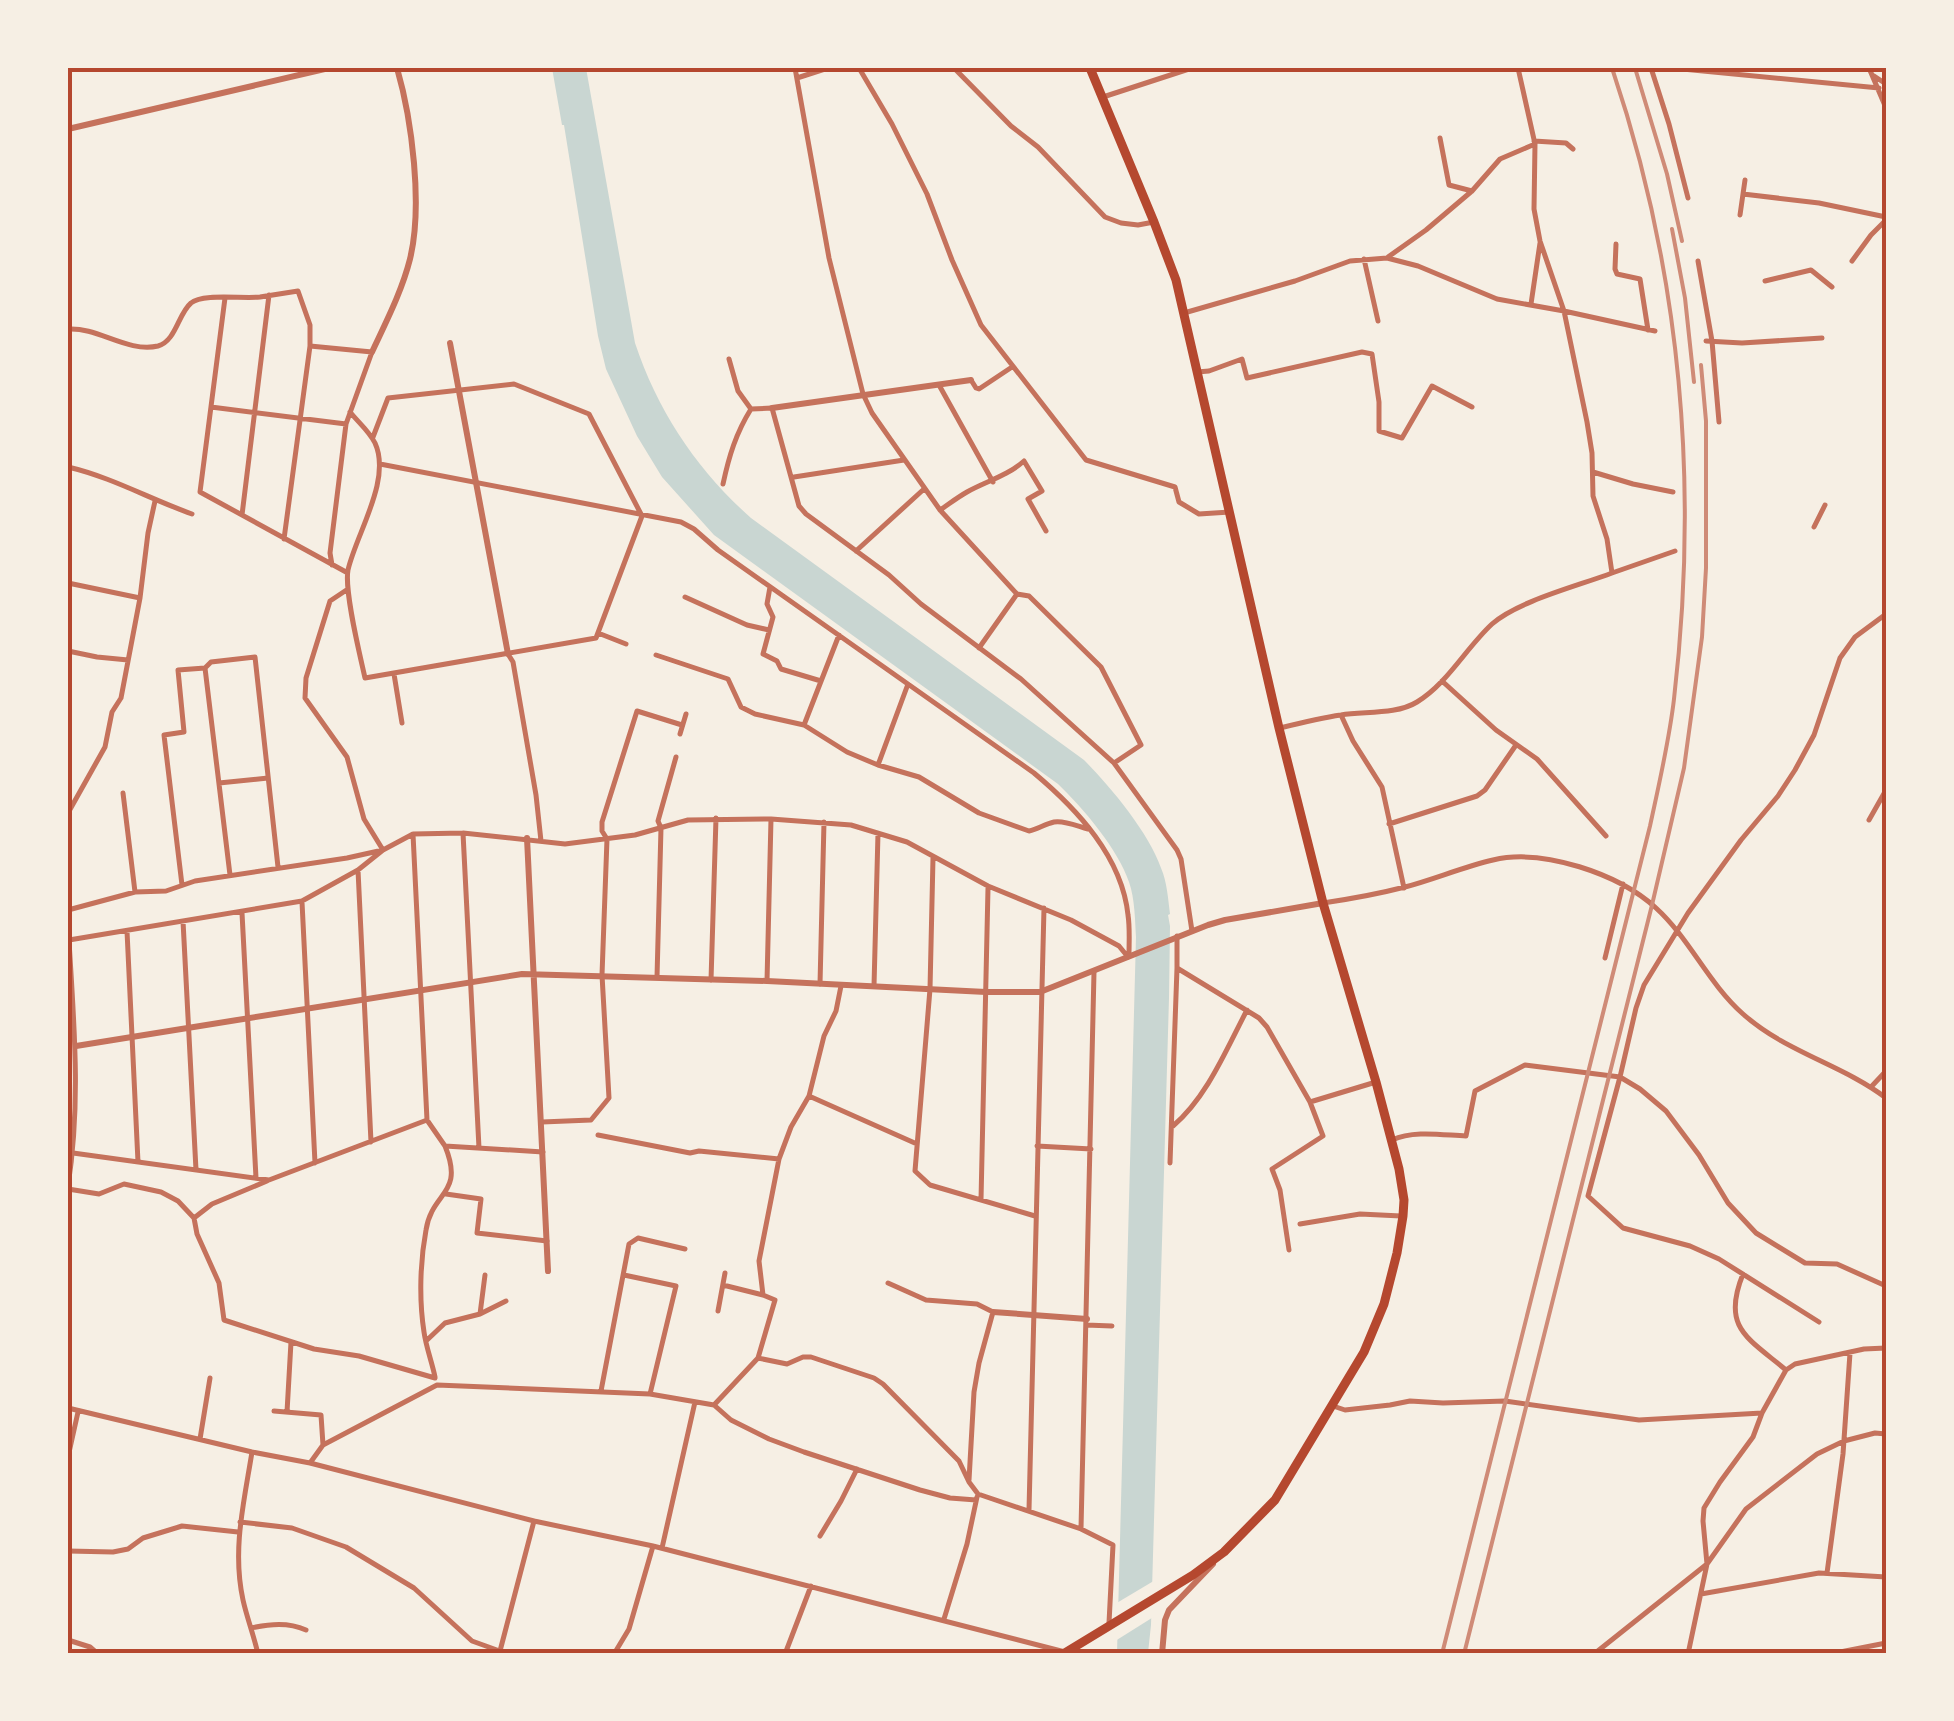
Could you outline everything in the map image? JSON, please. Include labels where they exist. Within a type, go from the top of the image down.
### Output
[{"type":"highway","points":[[1066,1653],[1224,1552],[1275,1500],[1364,1352],[1379,1317],[1397,1252],[1404,1200],[1392,1141],[1323,904],[1279,728],[1176,280],[1090,68]]},
{"type":"street","points":[[68,128],[329,68]]},
{"type":"street","points":[[332,565],[330,553],[346,424],[410,260],[416,228],[414,167],[397,68]]},
{"type":"street","points":[[795,68],[829,258],[863,394],[872,413],[940,510],[1018,594],[1030,596],[1101,667],[1141,745],[1114,764]]},
{"type":"street","points":[[797,78],[828,68]]},
{"type":"street","points":[[859,68],[927,194],[981,325],[1086,460],[1175,487],[1179,502],[1199,514],[1230,512]]},
{"type":"street","points":[[954,68],[1106,217],[1138,226],[1154,222]]},
{"type":"street","points":[[1102,97],[1192,68]]},
{"type":"street","points":[[1518,68],[1534,142],[1534,208],[1540,241],[1564,310],[1587,422],[1593,496],[1607,539],[1612,573]]},
{"type":"street","points":[[1651,68],[1688,198]]},
{"type":"street","points":[[1672,68],[1879,88]]},
{"type":"street","points":[[1870,71],[1886,108]]},
{"type":"street","points":[[1870,71],[1886,84]]},
{"type":"street","points":[[1440,138],[1449,185],[1472,191]]},
{"type":"street","points":[[1387,258],[1472,191],[1500,159],[1534,142],[1566,143],[1574,149]]},
{"type":"street","points":[[1740,216],[1745,180]]},
{"type":"street","points":[[1743,194],[1819,203],[1886,219],[1852,261]]},
{"type":"street","points":[[1531,304],[1540,241]]},
{"type":"street","points":[[1184,313],[1350,261],[1387,258],[1418,266],[1497,299],[1652,331],[1640,278],[1616,274],[1616,244]]},
{"type":"street","points":[[1364,259],[1378,321]]},
{"type":"street","points":[[1698,261],[1719,422]]},
{"type":"street","points":[[1765,282],[1811,270],[1832,287]]},
{"type":"street","points":[[1778,278],[1781,290]]},
{"type":"street","points":[[68,329],[78,328],[131,345],[159,346],[167,341],[190,304],[200,298],[298,291],[310,326],[310,346],[284,538]]},
{"type":"street","points":[[242,515],[270,295]]},
{"type":"street","points":[[225,298],[200,492],[347,572]]},
{"type":"street","points":[[1709,341],[1822,338]]},
{"type":"street","points":[[450,342],[536,795],[540,841]]},
{"type":"street","points":[[310,346],[372,352]]},
{"type":"street","points":[[1197,372],[1242,359],[1247,378],[1362,352],[1372,354],[1379,431],[1402,438],[1432,386],[1472,407]]},
{"type":"street","points":[[728,359],[738,391],[752,409]]},
{"type":"street","points":[[752,409],[971,380],[979,389],[1013,367]]},
{"type":"street","points":[[350,412],[372,438],[379,464],[369,515],[347,572],[365,678],[596,638],[642,516],[589,414],[514,384],[458,390],[388,398],[372,438]]},
{"type":"street","points":[[939,385],[992,482]]},
{"type":"street","points":[[211,407],[346,424]]},
{"type":"street","points":[[772,408],[800,506],[806,514],[1021,679],[1114,764],[1177,850],[1192,931]]},
{"type":"street","points":[[724,484],[738,430],[752,409]]},
{"type":"street","points":[[792,477],[904,460]]},
{"type":"street","points":[[940,510],[1024,461],[1042,491],[1028,499],[1046,531]]},
{"type":"street","points":[[379,464],[681,522],[694,529],[1059,794],[1090,830],[1119,880],[1128,913],[1129,958]]},
{"type":"street","points":[[68,468],[116,482],[192,514]]},
{"type":"street","points":[[1593,472],[1673,492]]},
{"type":"street","points":[[856,550],[925,488]]},
{"type":"street","points":[[68,813],[105,746],[112,712],[121,698],[155,501]]},
{"type":"street","points":[[1814,527],[1826,505]]},
{"type":"street","points":[[1279,728],[1417,702],[1504,614],[1674,551]]},
{"type":"street","points":[[68,583],[140,598]]},
{"type":"street","points":[[770,587],[767,604],[772,617],[763,654],[781,668],[821,682]]},
{"type":"street","points":[[348,589],[330,601],[306,678],[305,698],[347,758],[364,819],[383,850]]},
{"type":"street","points":[[979,648],[1018,594]]},
{"type":"street","points":[[685,597],[747,625],[769,630]]},
{"type":"street","points":[[1818,1322],[1720,1259],[1690,1246],[1623,1228],[1588,1196],[1644,985],[1699,898],[1795,770],[1814,736],[1840,658],[1855,637],[1886,614]]},
{"type":"street","points":[[598,633],[626,644]]},
{"type":"street","points":[[804,725],[839,635]]},
{"type":"street","points":[[68,650],[128,660]]},
{"type":"street","points":[[656,654],[728,680],[741,707],[755,714],[804,725],[836,747],[920,777],[979,813],[1030,831],[1052,822],[1090,830]]},
{"type":"street","points":[[182,885],[164,734],[184,732],[178,670],[205,668],[212,662],[255,657],[278,867]]},
{"type":"street","points":[[205,668],[230,875]]},
{"type":"street","points":[[394,674],[402,723]]},
{"type":"street","points":[[1442,680],[1516,746],[1537,759],[1606,836]]},
{"type":"street","points":[[878,765],[908,684]]},
{"type":"street","points":[[542,1122],[590,1120],[609,1098],[602,975],[606,838],[602,822],[637,711],[682,726]]},
{"type":"street","points":[[680,734],[686,714]]},
{"type":"street","points":[[1341,715],[1382,787],[1404,888]]},
{"type":"street","points":[[1389,824],[1477,796],[1516,746]]},
{"type":"street","points":[[657,977],[658,819],[676,757]]},
{"type":"street","points":[[219,783],[268,778]]},
{"type":"street","points":[[1870,820],[1886,790]]},
{"type":"street","points":[[123,793],[134,892]]},
{"type":"street","points":[[68,1205],[77,1077],[68,939],[302,901],[413,834],[464,833],[566,844],[716,818],[851,825],[907,842],[988,886],[1044,908],[1119,946],[1129,958]]},
{"type":"street","points":[[711,980],[716,818]]},
{"type":"street","points":[[767,982],[771,819]]},
{"type":"street","points":[[820,984],[824,822]]},
{"type":"street","points":[[464,833],[479,1148]]},
{"type":"street","points":[[874,986],[878,833]]},
{"type":"street","points":[[413,834],[427,1120],[452,1164],[446,1194],[430,1214],[426,1228],[422,1279],[424,1331],[436,1381]]},
{"type":"street","points":[[527,838],[548,1272]]},
{"type":"street","points":[[68,910],[134,892],[166,891],[230,875],[383,850]]},
{"type":"street","points":[[933,858],[930,989],[915,1171],[930,1185],[1036,1216]]},
{"type":"street","points":[[76,1046],[534,974],[1040,992],[1225,920],[1404,888],[1510,858],[1572,865],[1624,884],[1679,931],[1720,989],[1761,1028],[1779,1042],[1871,1086],[1886,1098]]},
{"type":"street","points":[[358,870],[370,1143]]},
{"type":"street","points":[[1605,958],[1624,884]]},
{"type":"street","points":[[981,1200],[988,886]]},
{"type":"street","points":[[302,901],[315,1163]]},
{"type":"street","points":[[1029,1510],[1044,908]]},
{"type":"street","points":[[242,913],[256,1178]]},
{"type":"street","points":[[183,922],[196,1170]]},
{"type":"street","points":[[126,931],[138,1162]]},
{"type":"street","points":[[1170,1163],[1178,936]]},
{"type":"street","points":[[1177,968],[1267,1026],[1310,1102],[1323,1136],[1272,1168],[1280,1190],[1289,1250]]},
{"type":"street","points":[[1081,1529],[1094,972]]},
{"type":"street","points":[[763,1295],[759,1261],[780,1159],[809,1096],[841,986]]},
{"type":"street","points":[[1172,1126],[1185,1116],[1215,1072],[1247,1010]]},
{"type":"street","points":[[1392,1141],[1400,1136],[1425,1134],[1466,1136],[1475,1091],[1525,1066],[1620,1077],[1666,1110],[1728,1203],[1756,1233],[1805,1264],[1837,1264],[1886,1286]]},
{"type":"street","points":[[1871,1086],[1886,1071]]},
{"type":"street","points":[[68,1076],[77,1077]]},
{"type":"street","points":[[1310,1102],[1376,1082]]},
{"type":"street","points":[[809,1096],[918,1144]]},
{"type":"street","points":[[194,1218],[212,1204],[269,1180],[427,1120]]},
{"type":"street","points":[[598,1135],[690,1153],[780,1159]]},
{"type":"street","points":[[445,1146],[543,1152]]},
{"type":"street","points":[[1037,1146],[1092,1149]]},
{"type":"street","points":[[73,1153],[269,1180]]},
{"type":"street","points":[[68,1188],[100,1194],[124,1184],[161,1192],[178,1201],[194,1218],[219,1283],[224,1320],[314,1350],[360,1356],[436,1381],[650,1394],[714,1404],[732,1420],[770,1438],[890,1482],[950,1498],[977,1497],[1081,1529],[1113,1545],[1111,1625]]},
{"type":"street","points":[[446,1194],[481,1199],[477,1233],[547,1240]]},
{"type":"street","points":[[1300,1224],[1360,1214],[1403,1216]]},
{"type":"street","points":[[601,1391],[629,1244],[638,1238],[686,1249]]},
{"type":"street","points":[[718,1311],[726,1273]]},
{"type":"street","points":[[1743,1274],[1736,1292],[1736,1320],[1745,1336],[1786,1370]]},
{"type":"street","points":[[480,1314],[486,1275]]},
{"type":"street","points":[[624,1275],[676,1286],[650,1394]]},
{"type":"street","points":[[888,1284],[926,1300],[977,1304],[993,1312],[1112,1326]]},
{"type":"street","points":[[714,1404],[758,1358],[775,1300],[723,1285]]},
{"type":"street","points":[[426,1341],[445,1322],[480,1314],[506,1301]]},
{"type":"street","points":[[969,1482],[974,1392],[993,1312]]},
{"type":"street","points":[[287,1412],[292,1342]]},
{"type":"street","points":[[1688,1654],[1707,1564],[1704,1508],[1753,1438],[1786,1370],[1795,1364],[1886,1348]]},
{"type":"street","points":[[1827,1574],[1844,1441],[1850,1352]]},
{"type":"street","points":[[758,1358],[786,1364],[811,1357],[874,1378],[959,1462],[977,1497],[944,1619]]},
{"type":"street","points":[[200,1439],[210,1378]]},
{"type":"street","points":[[310,1462],[322,1446],[436,1381]]},
{"type":"street","points":[[1332,1406],[1345,1410],[1410,1400],[1505,1400],[1639,1420],[1762,1413]]},
{"type":"street","points":[[662,1548],[695,1402]]},
{"type":"street","points":[[68,1408],[310,1462],[534,1521],[662,1548],[1066,1653]]},
{"type":"street","points":[[68,1457],[78,1410]]},
{"type":"street","points":[[274,1410],[320,1415],[322,1446]]},
{"type":"street","points":[[1594,1654],[1707,1564],[1746,1509],[1817,1454],[1844,1441],[1886,1434]]},
{"type":"street","points":[[252,1452],[238,1532],[243,1600],[258,1654]]},
{"type":"street","points":[[820,1536],[856,1469]]},
{"type":"street","points":[[500,1651],[534,1521]]},
{"type":"street","points":[[240,1522],[292,1528],[346,1546],[414,1588],[472,1641],[508,1654]]},
{"type":"street","points":[[68,1550],[128,1549],[143,1538],[182,1526],[238,1532]]},
{"type":"street","points":[[614,1654],[628,1628],[653,1546]]},
{"type":"street","points":[[1162,1654],[1169,1610],[1224,1552]]},
{"type":"street","points":[[1700,1595],[1827,1574],[1886,1578]]},
{"type":"street","points":[[785,1654],[811,1586]]},
{"type":"street","points":[[251,1628],[282,1624],[306,1630]]},
{"type":"street","points":[[68,1640],[98,1654]]},
{"type":"street","points":[[1830,1654],[1886,1642]]},
{"type":"shaded area","points":[[552,68],[586,68],[635,343],[655,393],[697,460],[751,518],[1084,760],[1138,825],[1163,873],[1170,914],[1169,998],[1148,1653],[1117,1653],[1136,937],[1129,882],[1099,830],[1058,784],[714,535],[662,477],[637,436],[606,369]]},
{"type":"pier","points":[[1157,1579],[1155,1616],[1112,1643],[1115,1604]]},
{"type":"railway","points":[[1442,1654],[1650,826],[1674,699],[1685,539],[1678,380],[1669,301],[1654,223],[1636,145],[1612,68]]},
{"type":"railway","points":[[1635,68],[1667,174],[1682,241]]},
{"type":"railway","points":[[1672,229],[1685,298],[1694,382]]},
{"type":"railway","points":[[1464,1654],[1684,768],[1702,637],[1706,568],[1706,421],[1701,365]]}]
